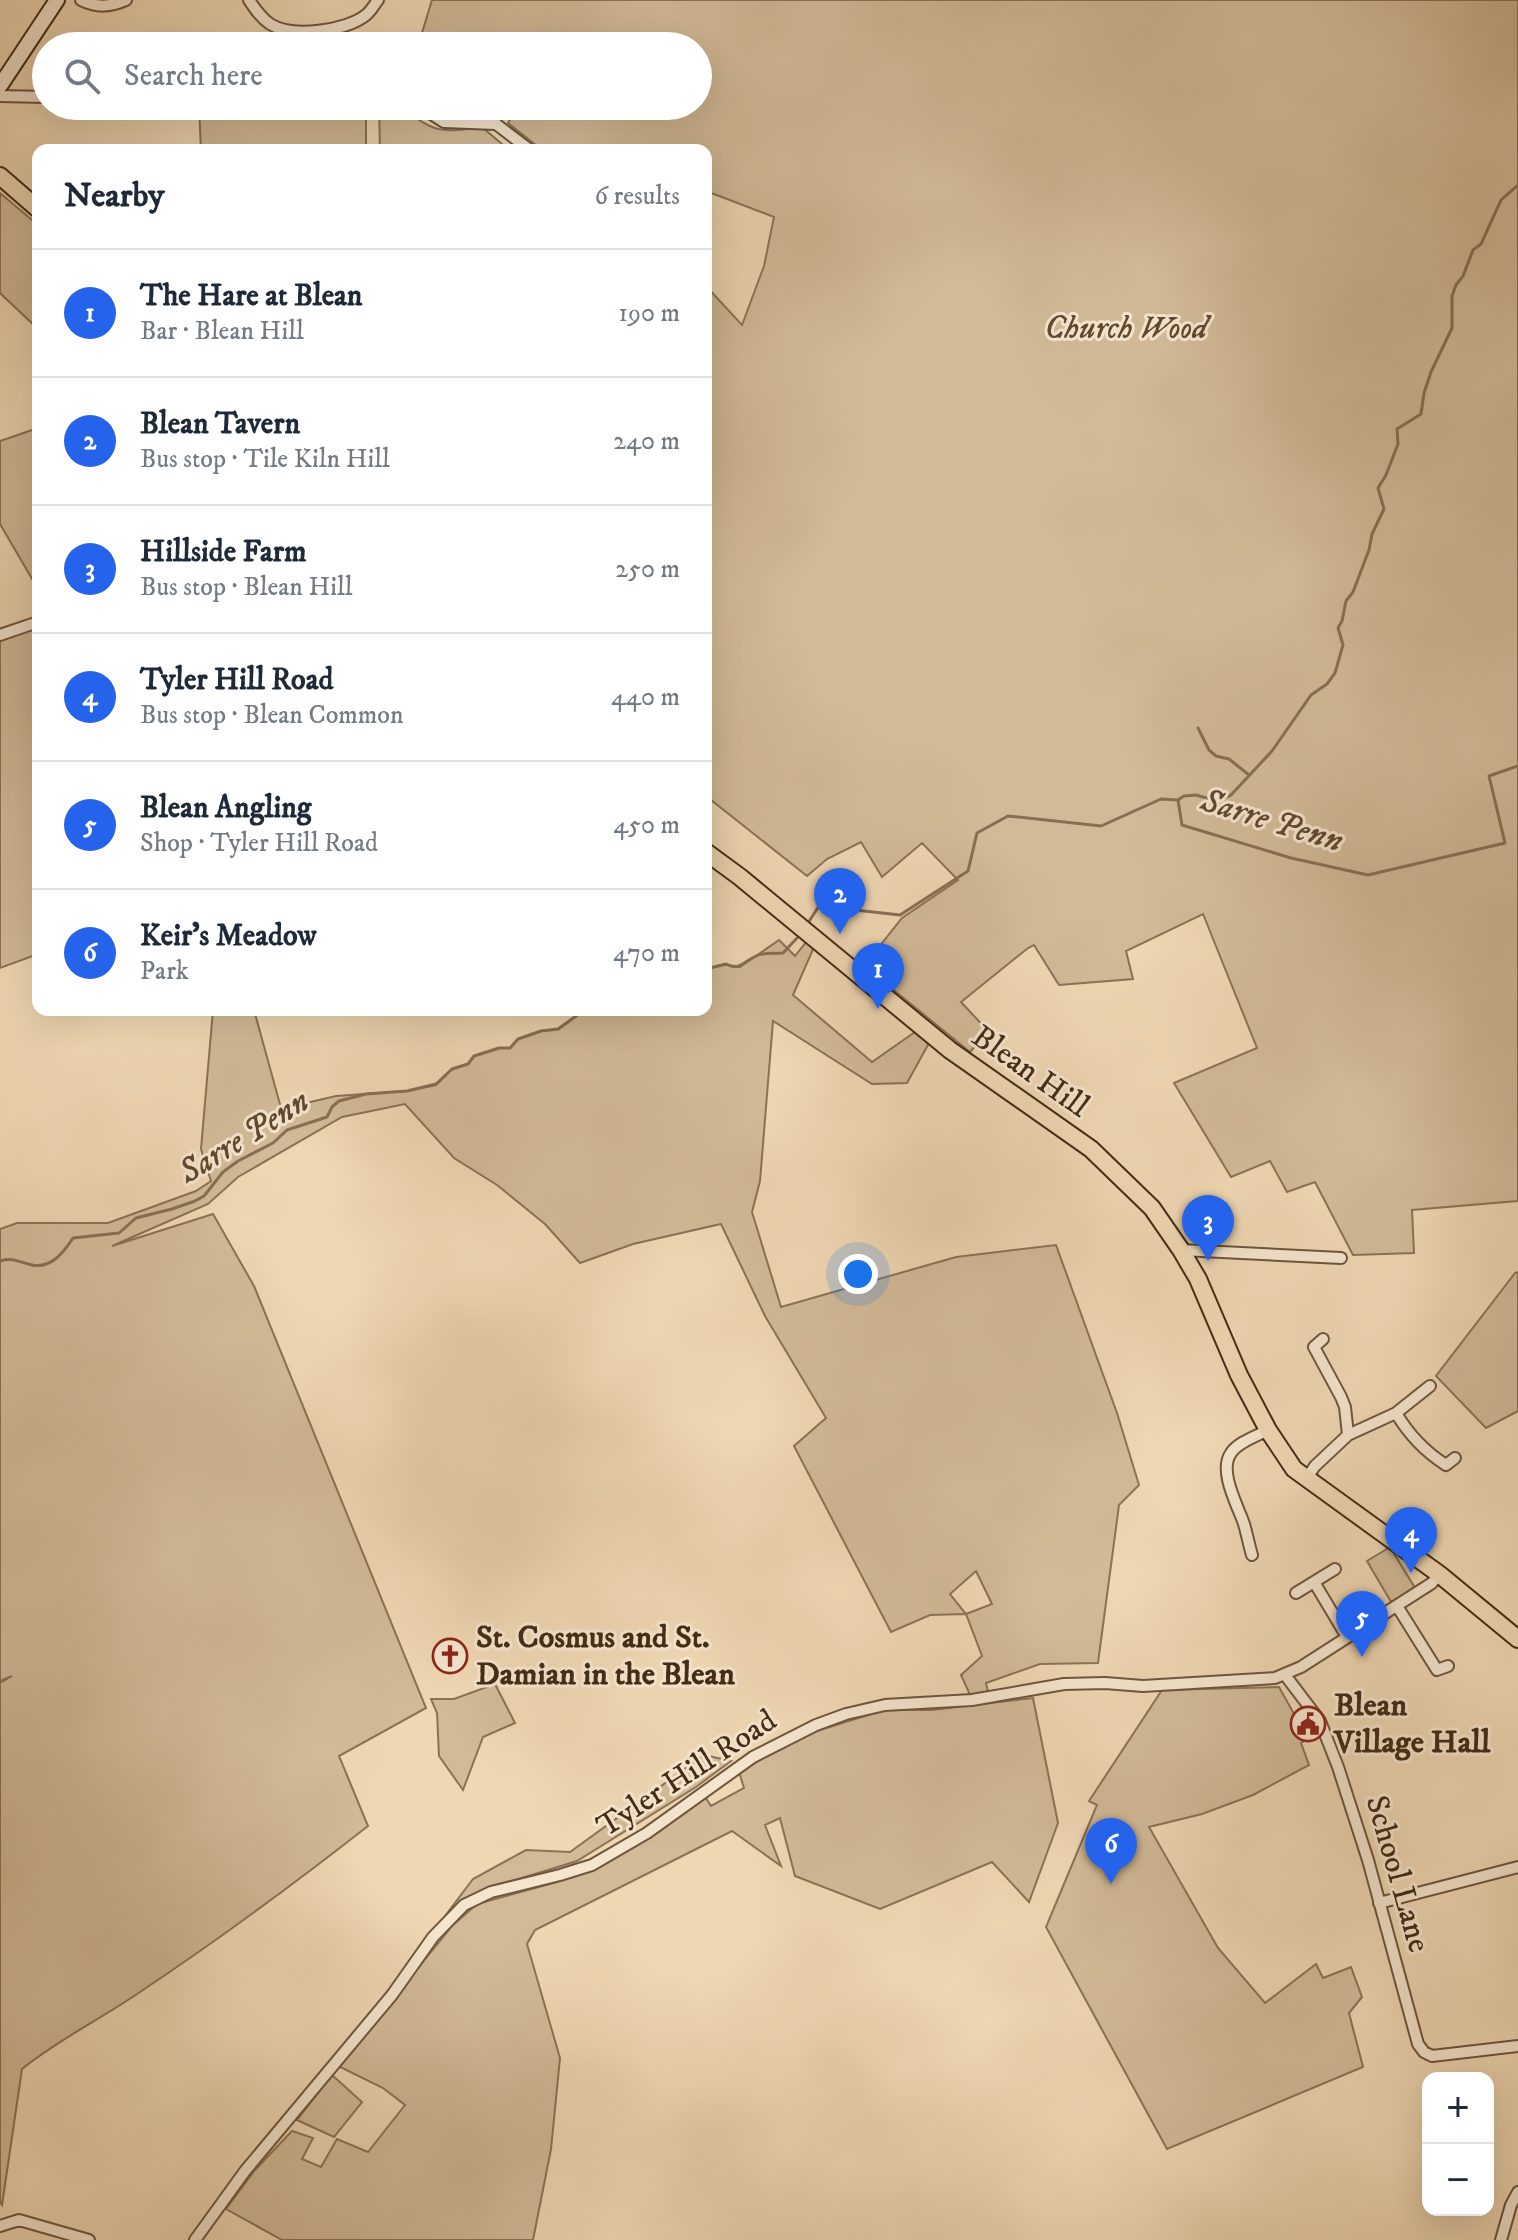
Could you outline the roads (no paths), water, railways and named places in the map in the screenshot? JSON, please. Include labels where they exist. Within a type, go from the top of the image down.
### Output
[{"type":"main road","points":[[0,176],[32,204]]},
{"type":"main road","name":"Blean Hill","points":[[712,857],[950,1050],[1091,1149],[1152,1208],[1198,1279],[1239,1375],[1268,1430],[1294,1469],[1439,1574],[1518,1639]]},
{"type":"street","points":[[36,32],[57,0]]},
{"type":"street","points":[[81,0],[104,6],[126,0]]},
{"type":"street","points":[[249,0],[267,23],[295,31],[342,26],[368,14],[378,0]]},
{"type":"street","points":[[0,86],[32,38]]},
{"type":"street","points":[[0,96],[32,97]]},
{"type":"street","points":[[441,120],[496,124],[522,144]]},
{"type":"street","points":[[0,635],[32,624]]},
{"type":"street","points":[[1181,1250],[1341,1258]]},
{"type":"street","points":[[1323,1339],[1314,1347],[1345,1407],[1348,1435]]},
{"type":"street","points":[[1306,1479],[1315,1466],[1348,1435],[1396,1413],[1430,1386]]},
{"type":"street","points":[[1396,1413],[1406,1430],[1430,1455],[1446,1465],[1455,1458]]},
{"type":"street","points":[[1252,1555],[1244,1523],[1233,1499],[1228,1457],[1236,1448],[1268,1430]]},
{"type":"street","points":[[1296,1593],[1335,1569]]},
{"type":"street","name":"Tyler Hill Road","points":[[195,2240],[245,2171],[392,1995],[433,1937],[464,1905],[491,1892],[592,1865],[647,1833],[753,1757],[816,1725],[867,1708],[972,1700],[1064,1684],[1143,1686],[1275,1678],[1301,1667],[1432,1583],[1439,1574]]},
{"type":"street","points":[[1314,1582],[1347,1637]]},
{"type":"street","points":[[1397,1606],[1437,1670],[1448,1666]]},
{"type":"street","name":"School Lane","points":[[1285,1675],[1320,1721],[1351,1803],[1418,2044],[1432,2056],[1518,2046]]},
{"type":"street","points":[[1379,1903],[1518,1867]]},
{"type":"street","points":[[1501,2240],[1518,2192]]},
{"type":"street","points":[[0,2226],[19,2220],[89,2240]]},
{"type":"waterway","points":[[808,923],[819,906],[900,915],[968,871],[977,833],[1008,816],[1101,826],[1161,799],[1178,800],[1196,795],[1217,801],[1231,795],[1272,751],[1311,695],[1327,684],[1335,673],[1343,645],[1338,628],[1384,509],[1378,488],[1398,444],[1397,429],[1421,414],[1431,372],[1452,328],[1452,296],[1456,285],[1473,250],[1481,244],[1501,200],[1518,185]]},
{"type":"waterway","points":[[1198,728],[1209,750],[1216,756],[1229,759],[1249,775]]},
{"type":"waterway","name":"Sarre Penn","points":[[1178,800],[1182,825],[1291,858],[1368,875],[1505,843],[1489,776],[1518,766]]},
{"type":"waterway","name":"Sarre Penn","points":[[712,968],[726,964],[738,966],[759,955],[783,953],[797,938]]},
{"type":"waterway","name":"Sarre Penn","points":[[0,1261],[12,1260],[39,1266],[61,1254],[73,1238],[119,1233],[136,1218],[195,1201],[204,1196],[223,1172],[238,1161],[273,1143],[287,1130],[327,1117],[339,1101],[436,1084],[452,1069],[468,1064],[474,1056],[510,1048],[518,1039],[558,1029],[576,1016]]},
{"type":"place","name":"Blean Tavern","points":[[840,934]]},
{"type":"place","name":"The Hare at Blean","points":[[878,1009]]},
{"type":"place","name":"Hillside Farm","points":[[1208,1261]]},
{"type":"place","name":"Tyler Hill Road","points":[[1411,1573]]},
{"type":"place","name":"St. Cosmus and St. Damian in the Blean","points":[[450,1656]]},
{"type":"place","name":"Blean Angling","points":[[1362,1657]]},
{"type":"place","name":"Blean Village Hall","points":[[1308,1724]]},
{"type":"place","name":"Keir's Meadow","points":[[1111,1884]]},
{"type":"park label","name":"Church Wood","points":[[1126,329]]}]
